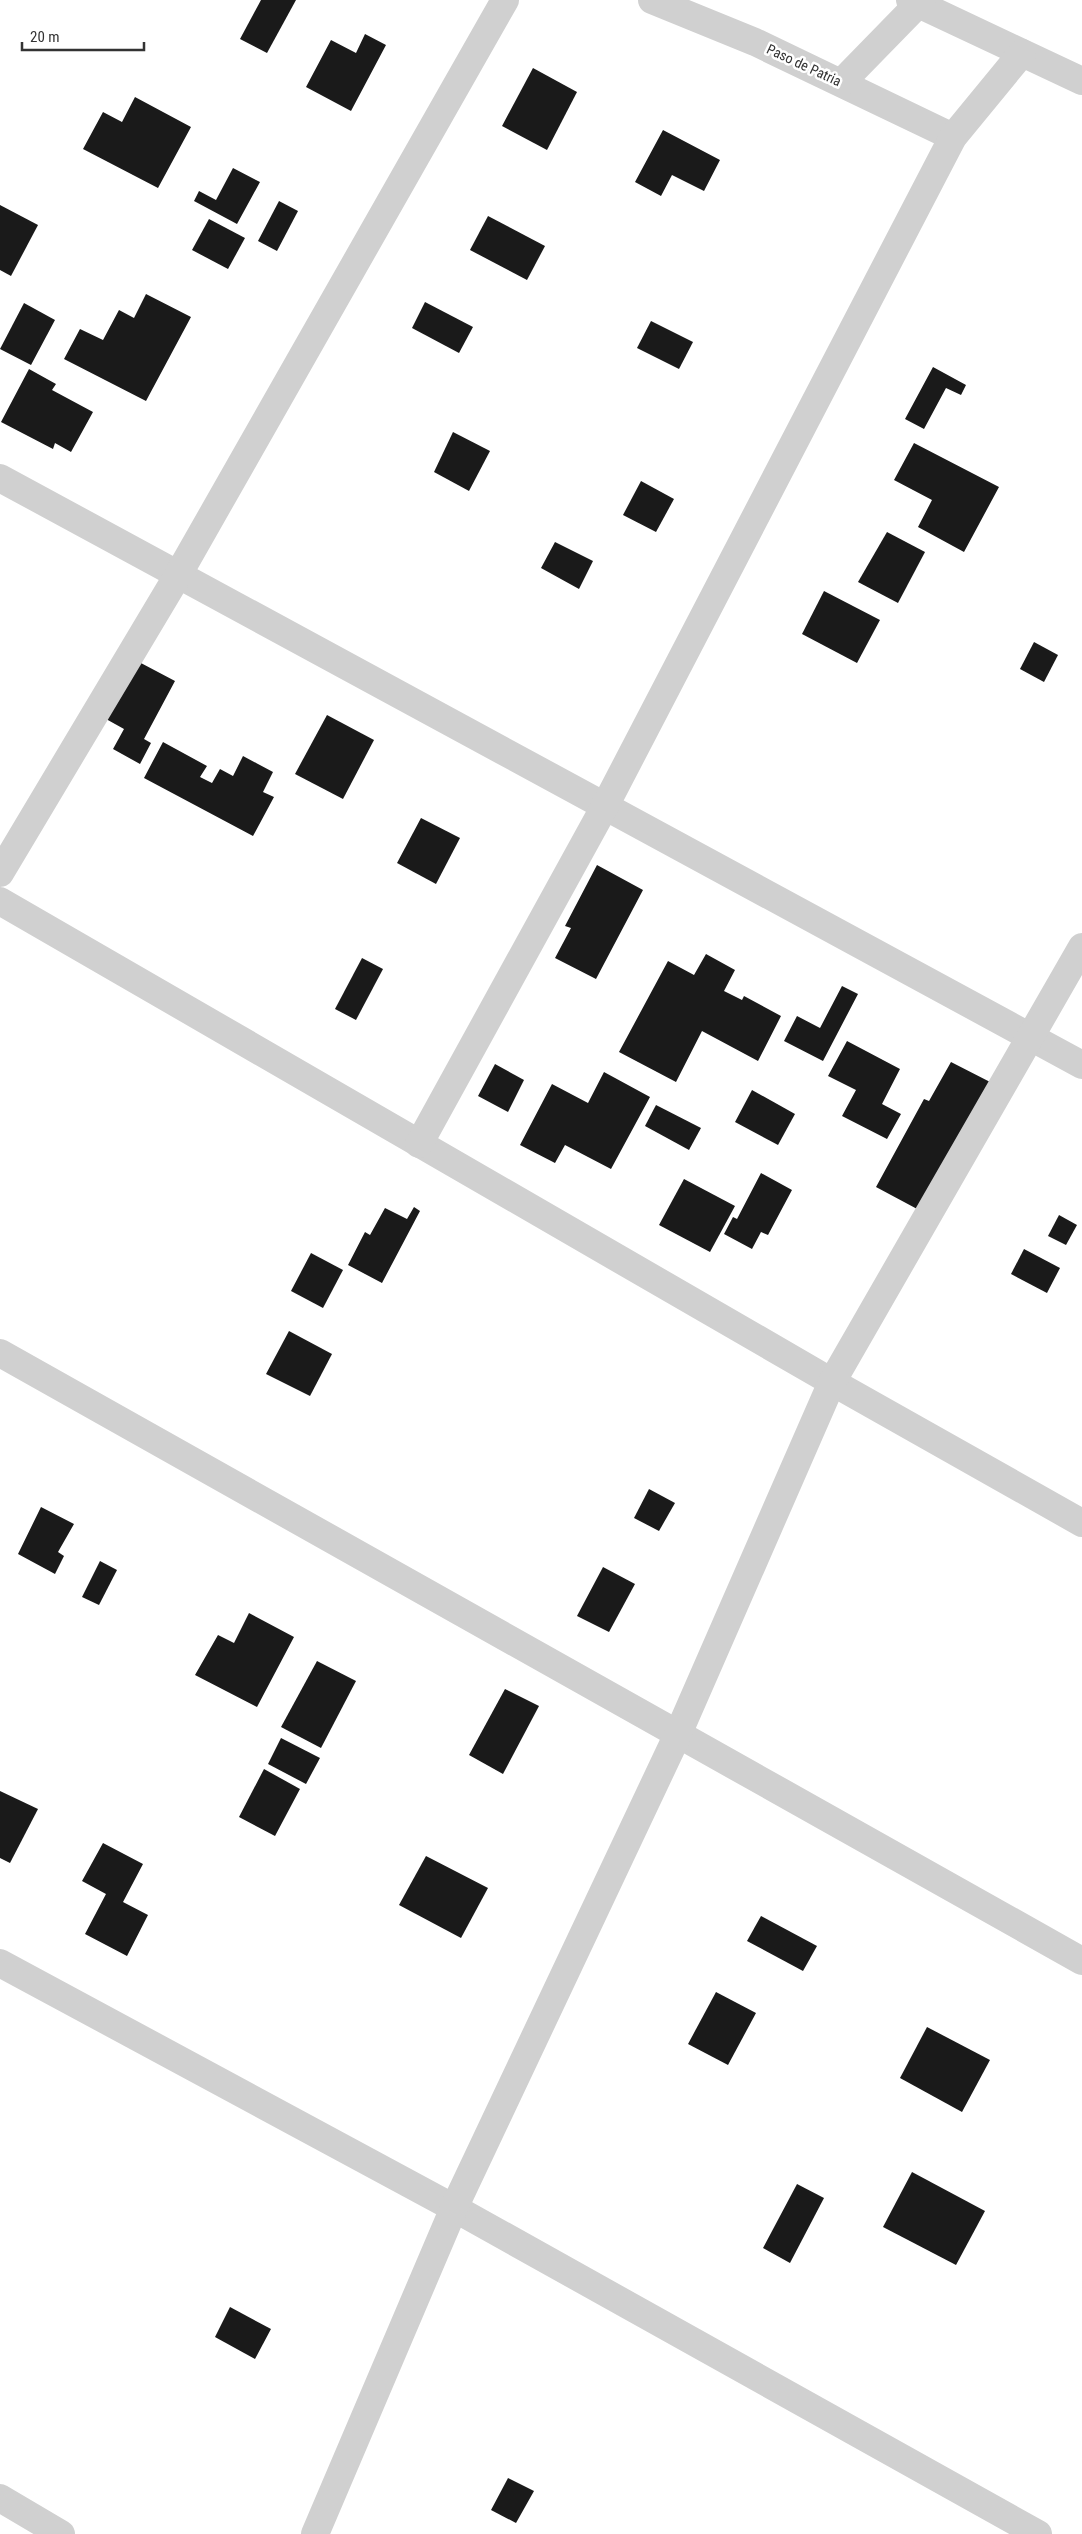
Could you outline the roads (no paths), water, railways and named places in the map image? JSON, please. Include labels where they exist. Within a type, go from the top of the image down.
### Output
[{"type":"street","points":[[0,873],[178,575],[506,0]]},
{"type":"street","name":"Paso de Patria","points":[[652,0],[842,82],[952,137]]},
{"type":"street","points":[[842,82],[917,1],[1082,81]]},
{"type":"street","points":[[418,1144],[604,806],[952,137],[1022,53]]},
{"type":"street","points":[[0,478],[1082,1066]]},
{"type":"street","points":[[0,901],[418,1144],[1082,1524]]},
{"type":"street","points":[[315,2534],[454,2208],[678,1734],[832,1382],[1082,947]]},
{"type":"street","points":[[0,1353],[1082,1961]]},
{"type":"street","points":[[0,1963],[454,2208],[1038,2534]]},
{"type":"street","points":[[0,2498],[61,2534]]}]
